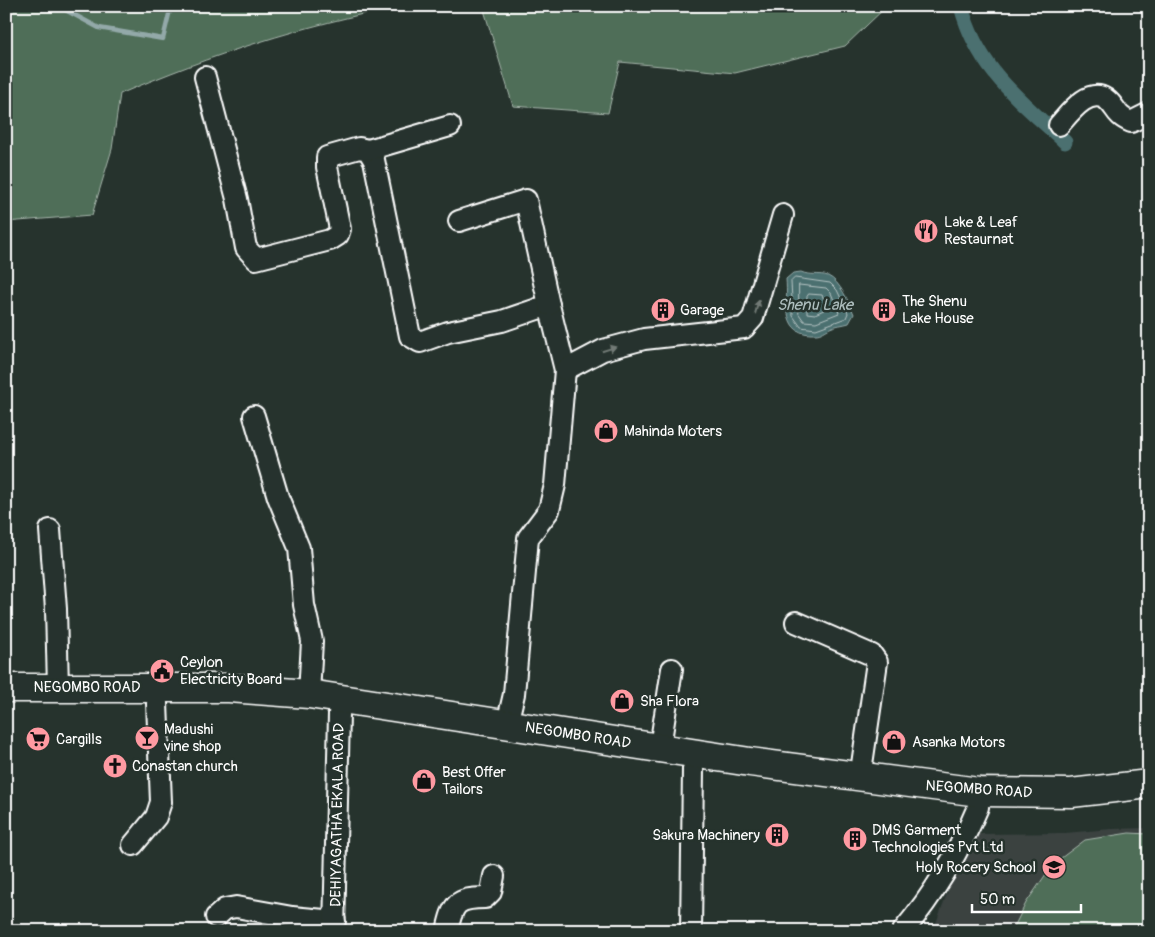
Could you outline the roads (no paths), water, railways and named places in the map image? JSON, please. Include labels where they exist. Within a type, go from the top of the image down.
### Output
[{"type":"highway","name":"NEGOMBO ROAD","points":[[6,688],[229,688],[309,694],[340,706],[693,769],[978,807],[1071,808],[1149,799]]},
{"type":"highway","name":"NEGOMBO ROAD","points":[[6,704],[227,703],[340,706],[507,724],[860,778],[979,792],[1023,794],[1088,792],[1149,784]]},
{"type":"street","points":[[205,77],[237,198],[246,248],[256,259],[312,245],[338,235],[340,229],[327,167],[327,157],[359,148],[368,150],[450,126]]},
{"type":"street","points":[[1059,125],[1082,100],[1099,96],[1107,100],[1120,117],[1131,122],[1149,112]]},
{"type":"street","points":[[368,150],[374,160],[410,336],[420,342],[448,332],[502,321],[549,305]]},
{"type":"street","points":[[459,221],[526,200],[565,370],[554,485],[549,510],[528,538],[514,694],[507,724]]},
{"type":"street","points":[[565,370],[603,350],[644,339],[744,328],[753,318],[783,214]]},
{"type":"street","points":[[254,416],[278,497],[299,548],[304,605],[312,641],[309,694]]},
{"type":"street","points":[[50,530],[56,609],[58,687]]},
{"type":"street","points":[[796,622],[872,655],[877,662],[860,778]]},
{"type":"street","points":[[660,747],[672,669]]},
{"type":"street","points":[[133,845],[156,817],[161,802],[157,703]]},
{"type":"street","name":"DEHIYAGATHA EKALA ROAD","points":[[334,926],[340,706]]},
{"type":"street","points":[[691,931],[693,769]]},
{"type":"street","points":[[904,931],[938,885],[963,842],[978,807]]},
{"type":"street","points":[[447,931],[450,916],[459,901],[465,898],[485,898],[490,892],[494,876]]},
{"type":"street","points":[[216,917],[225,909],[236,907],[334,926]]},
{"type":"water","name":"Shenu Lake","points":[[801,272],[828,276],[836,283],[844,293],[854,314],[849,323],[832,327],[818,334],[797,330],[792,324],[787,308],[786,279],[793,273]]},
{"type":"waterway","points":[[58,6],[99,28],[163,39],[171,6]]},
{"type":"waterway","points":[[961,6],[968,28],[989,66],[1016,97],[1065,142]]},
{"type":"place","name":"Lake & Leaf Restaurnat","points":[[926,231]]},
{"type":"place","name":"Garage","points":[[663,310]]},
{"type":"place","name":"The Shenu Lake House","points":[[884,310]]},
{"type":"place","name":"Mahinda Moters","points":[[606,431]]},
{"type":"place","name":"Ceylon Electricity Board","points":[[162,671]]},
{"type":"place","name":"Sha Flora","points":[[622,701]]},
{"type":"place","name":"Madushi vine shop","points":[[147,738]]},
{"type":"place","name":"Cargills","points":[[38,739]]},
{"type":"place","name":"Asanka Motors","points":[[894,742]]},
{"type":"place","name":"Conastan church","points":[[115,766]]},
{"type":"place","name":"Best Offer Tailors","points":[[424,781]]},
{"type":"place","name":"Sakura Machinery","points":[[777,835]]},
{"type":"place","name":"DMS Garment Technologies Pvt Ltd","points":[[855,839]]},
{"type":"place","name":"Holy Rocery School","points":[[1054,867]]}]
